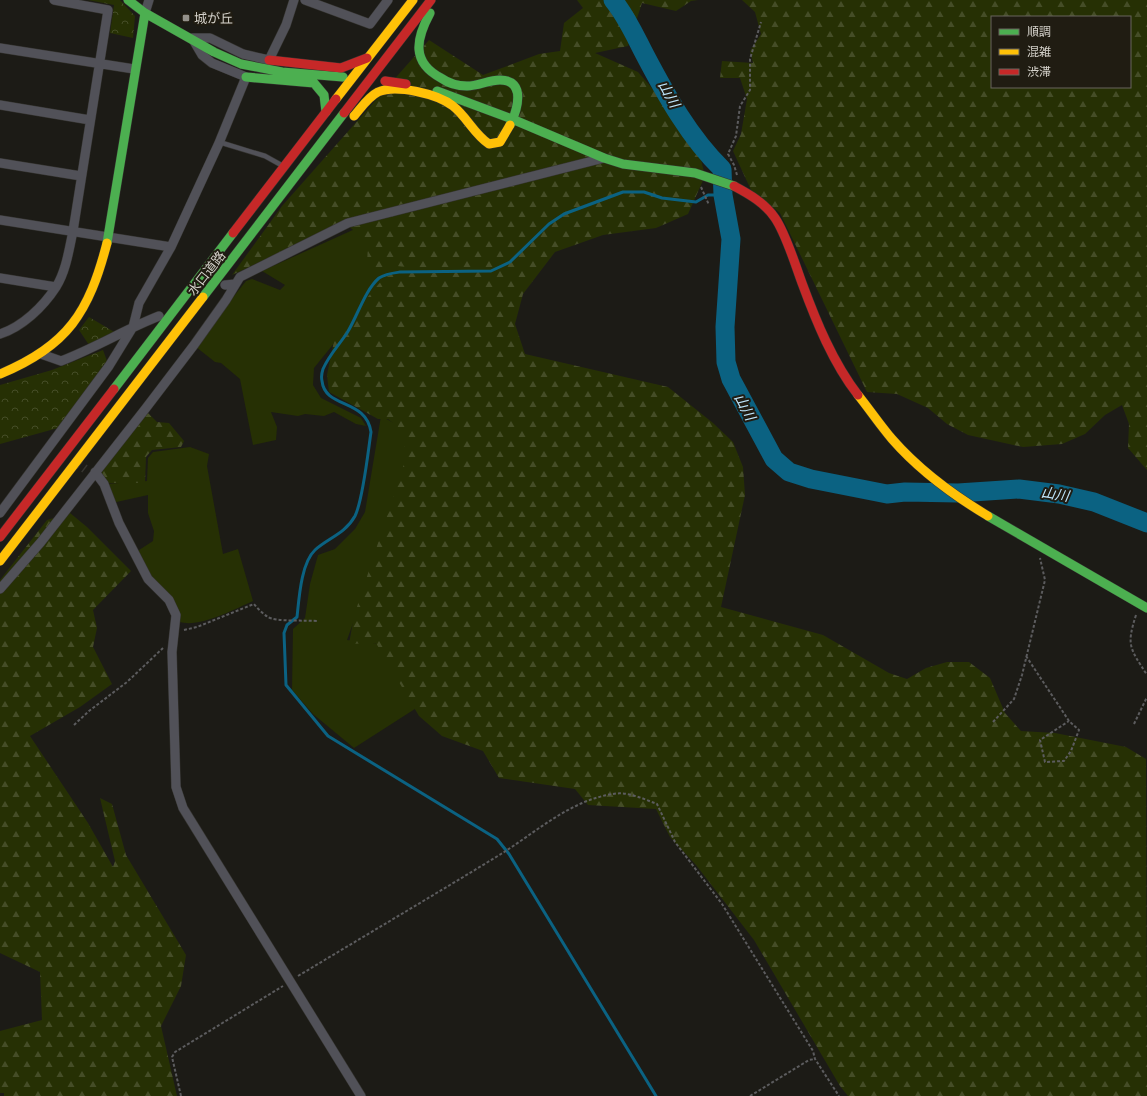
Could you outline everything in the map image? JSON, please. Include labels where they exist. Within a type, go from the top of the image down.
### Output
[{"type":"main road","points":[[128,0],[145,13],[192,38],[214,52],[241,64],[282,72],[343,77]]},
{"type":"main road","name":"水口道路","points":[[0,537],[413,0]]},
{"type":"main road","points":[[318,150],[328,147],[377,92],[391,90],[420,92],[452,106],[478,137],[489,144],[500,142],[504,137],[520,98],[514,86],[500,80],[467,86],[457,85],[441,79],[424,66],[418,50],[418,39],[432,7],[432,0]]},
{"type":"main road","name":"水口道路","points":[[0,561],[432,0]]},
{"type":"main road","points":[[0,374],[41,354],[62,335],[88,300],[97,281],[109,237],[134,69],[145,13]]},
{"type":"main road","points":[[269,60],[341,68],[368,58]]},
{"type":"main road","points":[[246,77],[314,84],[324,95],[326,112]]},
{"type":"main road","points":[[385,81],[431,89],[512,119],[604,158],[623,164],[669,169],[714,179],[736,187],[757,199],[775,218],[819,328],[849,383],[892,439],[933,477],[965,502],[1143,606]]},
{"type":"street","points":[[0,334],[13,330],[35,312],[56,287],[68,256],[73,231],[108,10],[54,0]]},
{"type":"street","points":[[145,13],[149,0]]},
{"type":"street","points":[[192,38],[210,38],[243,54],[269,60],[286,25],[294,0]]},
{"type":"street","points":[[305,0],[370,24],[388,0]]},
{"type":"street","points":[[0,513],[56,447],[133,327],[139,303],[171,247],[219,142],[246,77],[212,63],[202,55],[192,38]]},
{"type":"street","points":[[0,48],[134,69]]},
{"type":"street","points":[[0,105],[90,120]]},
{"type":"street","points":[[0,589],[41,542],[91,472],[194,345],[240,277],[348,223],[604,158]]},
{"type":"street","points":[[0,163],[81,176]]},
{"type":"street","points":[[0,220],[171,247]]},
{"type":"street","points":[[0,278],[56,287]]},
{"type":"street","points":[[225,285],[235,284]]},
{"type":"street","points":[[41,354],[61,361],[159,316]]},
{"type":"street","points":[[91,472],[104,484],[119,523],[148,579],[169,600],[176,615],[172,652],[176,787],[184,808],[361,1096]]},
{"type":"lane","points":[[219,142],[265,156],[286,167]]},
{"type":"path","points":[[736,187],[738,178],[734,165],[728,154],[736,136],[740,106],[750,90],[750,58],[761,22]]},
{"type":"path","points":[[702,189],[709,205]]},
{"type":"path","points":[[993,722],[1014,698],[1022,675],[1045,580],[1034,542]]},
{"type":"path","points":[[74,725],[89,711],[126,682],[182,630],[197,627],[254,604],[268,618],[277,620],[290,619],[318,621]]},
{"type":"path","points":[[1143,606],[1130,634],[1130,643],[1147,674]]},
{"type":"path","points":[[1026,656],[1069,721],[1079,730],[1071,751],[1064,761],[1045,762],[1040,740],[1069,721]]},
{"type":"path","points":[[1134,724],[1147,696]]},
{"type":"path","points":[[181,1096],[172,1057],[175,1052],[399,914],[503,853],[565,813],[592,799],[614,793],[638,797],[657,804],[675,842],[722,904],[813,1051],[815,1059],[839,1096]]},
{"type":"path","points":[[750,1096],[809,1060],[815,1059]]},
{"type":"green space","points":[[88,0],[120,0],[135,16],[133,38],[110,33],[114,5]]},
{"type":"green space","points":[[577,0],[698,0],[691,1],[676,11],[642,3],[628,46],[595,53],[638,72],[696,139],[705,176],[688,214],[656,228],[603,235],[555,252],[523,294],[515,324],[525,354],[668,387],[713,423],[733,442],[743,467],[745,495],[721,607],[823,635],[889,673],[907,679],[926,668],[947,662],[969,662],[990,678],[1005,713],[1021,731],[1055,733],[1126,747],[1146,759],[1147,1096],[848,1096],[840,1086],[754,940],[696,865],[670,837],[656,809],[588,805],[575,789],[499,778],[483,751],[442,736],[419,716],[376,643],[349,644],[354,616],[406,458],[402,430],[388,419],[378,419],[329,392],[327,375],[335,336],[383,279],[390,275],[416,268],[397,266],[377,272],[367,265],[368,243],[344,222],[232,275],[282,206],[429,40],[483,75],[539,54],[560,51],[564,23],[583,8]]},
{"type":"green space","points":[[742,0],[1147,0],[1147,470],[1128,448],[1129,424],[1122,405],[1105,415],[1085,434],[1062,444],[1023,447],[968,435],[947,424],[928,408],[897,394],[867,392],[780,213],[751,190],[733,151],[741,134],[747,99],[740,78],[720,78],[722,61],[753,63],[750,51],[761,34],[755,12]]},
{"type":"green space","points":[[355,229],[396,264],[420,267],[352,321],[314,368],[313,385],[321,398],[361,418],[366,426],[356,424],[334,412],[324,416],[305,414],[298,416],[271,412],[277,427],[276,440],[253,445],[240,379],[221,363],[215,362],[196,347],[200,339],[246,281],[252,279],[280,290],[285,285],[262,271]]},
{"type":"green space","points":[[89,317],[116,333],[89,345],[79,330]]},
{"type":"green space","points":[[103,350],[107,361],[58,428],[0,444],[0,385],[52,370]]},
{"type":"green space","points":[[146,411],[157,422],[169,423],[184,441],[181,447],[152,450],[146,457],[145,483],[104,483],[99,474]]},
{"type":"green space","points":[[381,416],[405,429],[410,457],[390,520],[347,640],[382,644],[418,707],[354,748],[313,714],[292,690],[293,629],[305,618],[310,584],[318,555],[335,549],[355,529],[365,512]]},
{"type":"green space","points":[[190,447],[209,454],[207,466],[223,554],[238,549],[253,601],[217,617],[188,623],[180,622],[173,601],[153,578],[136,552],[153,541],[154,531],[148,513],[148,495],[112,503],[105,484],[147,481],[148,458],[153,452]]},
{"type":"green space","points":[[70,513],[87,527],[131,571],[93,610],[97,628],[93,647],[112,684],[80,707],[30,736],[88,823],[113,867],[115,861],[100,798],[112,804],[126,855],[186,955],[181,986],[161,1026],[177,1096],[4,1096],[4,1093],[0,1093],[0,1031],[42,1020],[40,972],[0,953],[0,580],[47,520]]},
{"type":"waterway","name":"山川","points":[[613,0],[627,20],[661,85],[679,115],[699,144],[722,169],[723,195],[731,239],[725,327],[726,362],[731,379],[774,459],[789,472],[811,479],[887,494],[905,492],[958,493],[1019,489],[1059,494],[1094,502],[1147,523]]},
{"type":"waterway","points":[[656,1096],[509,854],[497,839],[328,736],[286,685],[284,633],[287,625],[297,617],[304,572],[310,556],[320,546],[341,532],[351,522],[358,509],[365,476],[371,432],[368,421],[362,414],[354,408],[330,396],[325,390],[322,376],[323,369],[328,359],[351,327],[365,296],[379,278],[400,272],[491,271],[510,262],[549,224],[564,214],[623,192],[644,192],[662,198],[696,202],[708,195],[723,195]]},
{"type":"tunnel","points":[[73,460],[85,469]]},
{"type":"traffic: fast","points":[[128,0],[145,13],[214,52],[241,64],[282,72],[343,77]]},
{"type":"traffic: fast","points":[[107,243],[145,13]]},
{"type":"traffic: fast","points":[[430,13],[419,41],[419,49],[425,65],[431,72],[444,80],[457,85],[471,86],[500,80],[508,81],[514,85],[518,97],[517,105],[510,125]]},
{"type":"traffic: fast","points":[[246,77],[314,83],[324,95],[326,112]]},
{"type":"traffic: fast","points":[[437,91],[512,119],[604,158],[623,164],[695,173],[734,186]]},
{"type":"traffic: fast","points":[[203,297],[344,113]]},
{"type":"traffic: fast","points":[[114,389],[233,233]]},
{"type":"traffic: fast","points":[[988,516],[1147,608]]},
{"type":"traffic: slow","points":[[336,99],[413,0]]},
{"type":"traffic: slow","points":[[354,116],[374,94],[395,89],[427,94],[453,106],[489,144],[500,142],[510,125]]},
{"type":"traffic: slow","points":[[0,374],[43,351],[59,338],[72,324],[92,289],[107,243]]},
{"type":"traffic: slow","points":[[0,561],[203,297]]},
{"type":"traffic: slow","points":[[858,395],[892,439],[913,461],[949,491],[988,516]]},
{"type":"traffic: jam","points":[[344,113],[431,0]]},
{"type":"traffic: jam","points":[[269,60],[341,68],[367,58]]},
{"type":"traffic: jam","points":[[385,81],[406,84]]},
{"type":"traffic: jam","points":[[233,233],[336,99]]},
{"type":"traffic: jam","points":[[734,186],[762,203],[775,218],[787,241],[819,327],[833,356],[858,395]]},
{"type":"traffic: jam","points":[[0,537],[114,389]]},
{"type":"place","name":"城が丘","points":[[186,18]]}]
